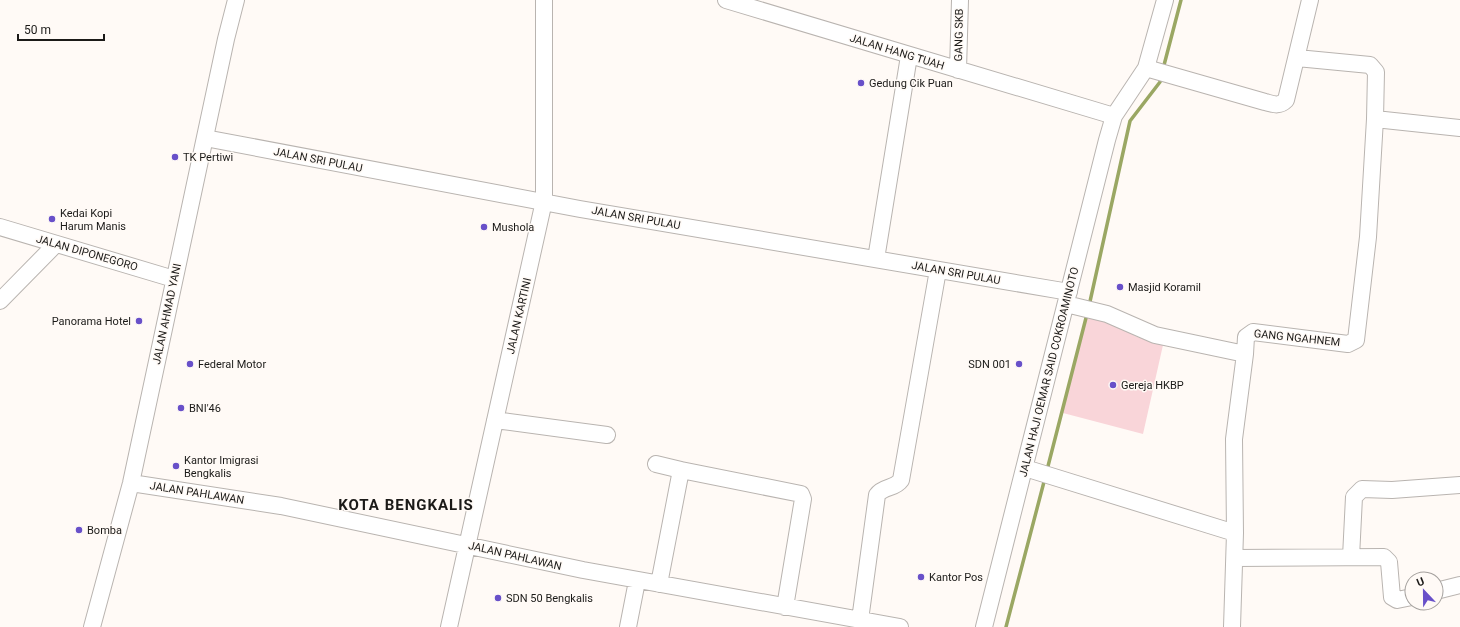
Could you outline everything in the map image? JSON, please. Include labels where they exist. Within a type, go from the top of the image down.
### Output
[{"type":"street","name":"JALAN AHMAD YANI","points":[[92,627],[131,483],[226,39],[236,0]]},
{"type":"street","name":"JALAN KARTINI","points":[[449,627],[544,201],[544,0]]},
{"type":"street","name":"JALAN HANG TUAH","points":[[726,0],[909,56],[1114,116]]},
{"type":"street","name":"GANG SKB","points":[[958,70],[960,0]]},
{"type":"street","name":"JALAN HAJI OEMAR SAID COKROAMINOTO","points":[[984,627],[1030,469],[1070,300],[1089,207],[1114,116],[1155,71],[1165,0]]},
{"type":"street","points":[[1155,71],[1276,105],[1286,100],[1310,0]]},
{"type":"street","points":[[876,259],[909,56]]},
{"type":"street","points":[[1297,58],[1373,66],[1376,72],[1375,119],[1460,128]]},
{"type":"street","name":"GANG NGAHNEM","points":[[1232,627],[1236,533],[1234,439],[1246,354],[1246,337],[1253,332],[1348,344],[1356,340],[1368,237],[1375,119]]},
{"type":"street","name":"JALAN SRI PULAU","points":[[205,138],[580,209],[938,270],[1070,300],[1155,335],[1246,354]]},
{"type":"street","name":"JALAN DIPONEGORO","points":[[0,227],[174,279]]},
{"type":"street","points":[[0,301],[56,244]]},
{"type":"street","points":[[860,620],[877,495],[881,490],[896,485],[901,480],[938,270]]},
{"type":"street","points":[[495,420],[607,434]]},
{"type":"street","points":[[656,464],[802,494],[803,499],[784,607]]},
{"type":"street","points":[[1030,469],[1236,533]]},
{"type":"street","points":[[659,584],[681,470]]},
{"type":"street","name":"JALAN PAHLAWAN","points":[[131,483],[281,506],[467,544],[524,559],[637,581],[900,627]]},
{"type":"street","points":[[1351,557],[1354,498],[1362,489],[1392,490],[1460,486]]},
{"type":"street","points":[[1234,558],[1386,558],[1389,562],[1392,597],[1397,600],[1404,599]]},
{"type":"street","points":[[628,627],[637,581]]},
{"type":"street","points":[[1444,589],[1460,585]]},
{"type":"shaded area","points":[[1086,314],[1108,317],[1135,336],[1163,345],[1143,434],[1063,413]]},
{"type":"waterway","points":[[1163,69],[1181,0]]},
{"type":"waterway","points":[[1089,306],[1130,121],[1160,82],[1161,77]]},
{"type":"waterway","points":[[1047,470],[1087,314]]},
{"type":"waterway","points":[[1006,627],[1045,478]]},
{"type":"place","name":"Gedung Cik Puan","points":[[861,83]]},
{"type":"place","name":"TK Pertiwi","points":[[175,157]]},
{"type":"place","name":"Kedai Kopi Harum Manis","points":[[52,219]]},
{"type":"place","name":"Mushola","points":[[484,227]]},
{"type":"place","name":"Masjid Koramil","points":[[1120,287]]},
{"type":"place","name":"Panorama Hotel","points":[[139,321]]},
{"type":"place","name":"Federal Motor","points":[[190,364]]},
{"type":"place","name":"SDN 001","points":[[1019,364]]},
{"type":"place","name":"Gereja HKBP","points":[[1113,385]]},
{"type":"place","name":"BNI'46","points":[[181,408]]},
{"type":"place","name":"Kantor Imigrasi Bengkalis","points":[[176,466]]},
{"type":"place","name":"Bomba","points":[[79,530]]},
{"type":"place","name":"Kantor Pos","points":[[921,577]]},
{"type":"place","name":"SDN 50 Bengkalis","points":[[498,598]]},
{"type":"district","name":"KOTA BENGKALIS","points":[[406,505]]}]
